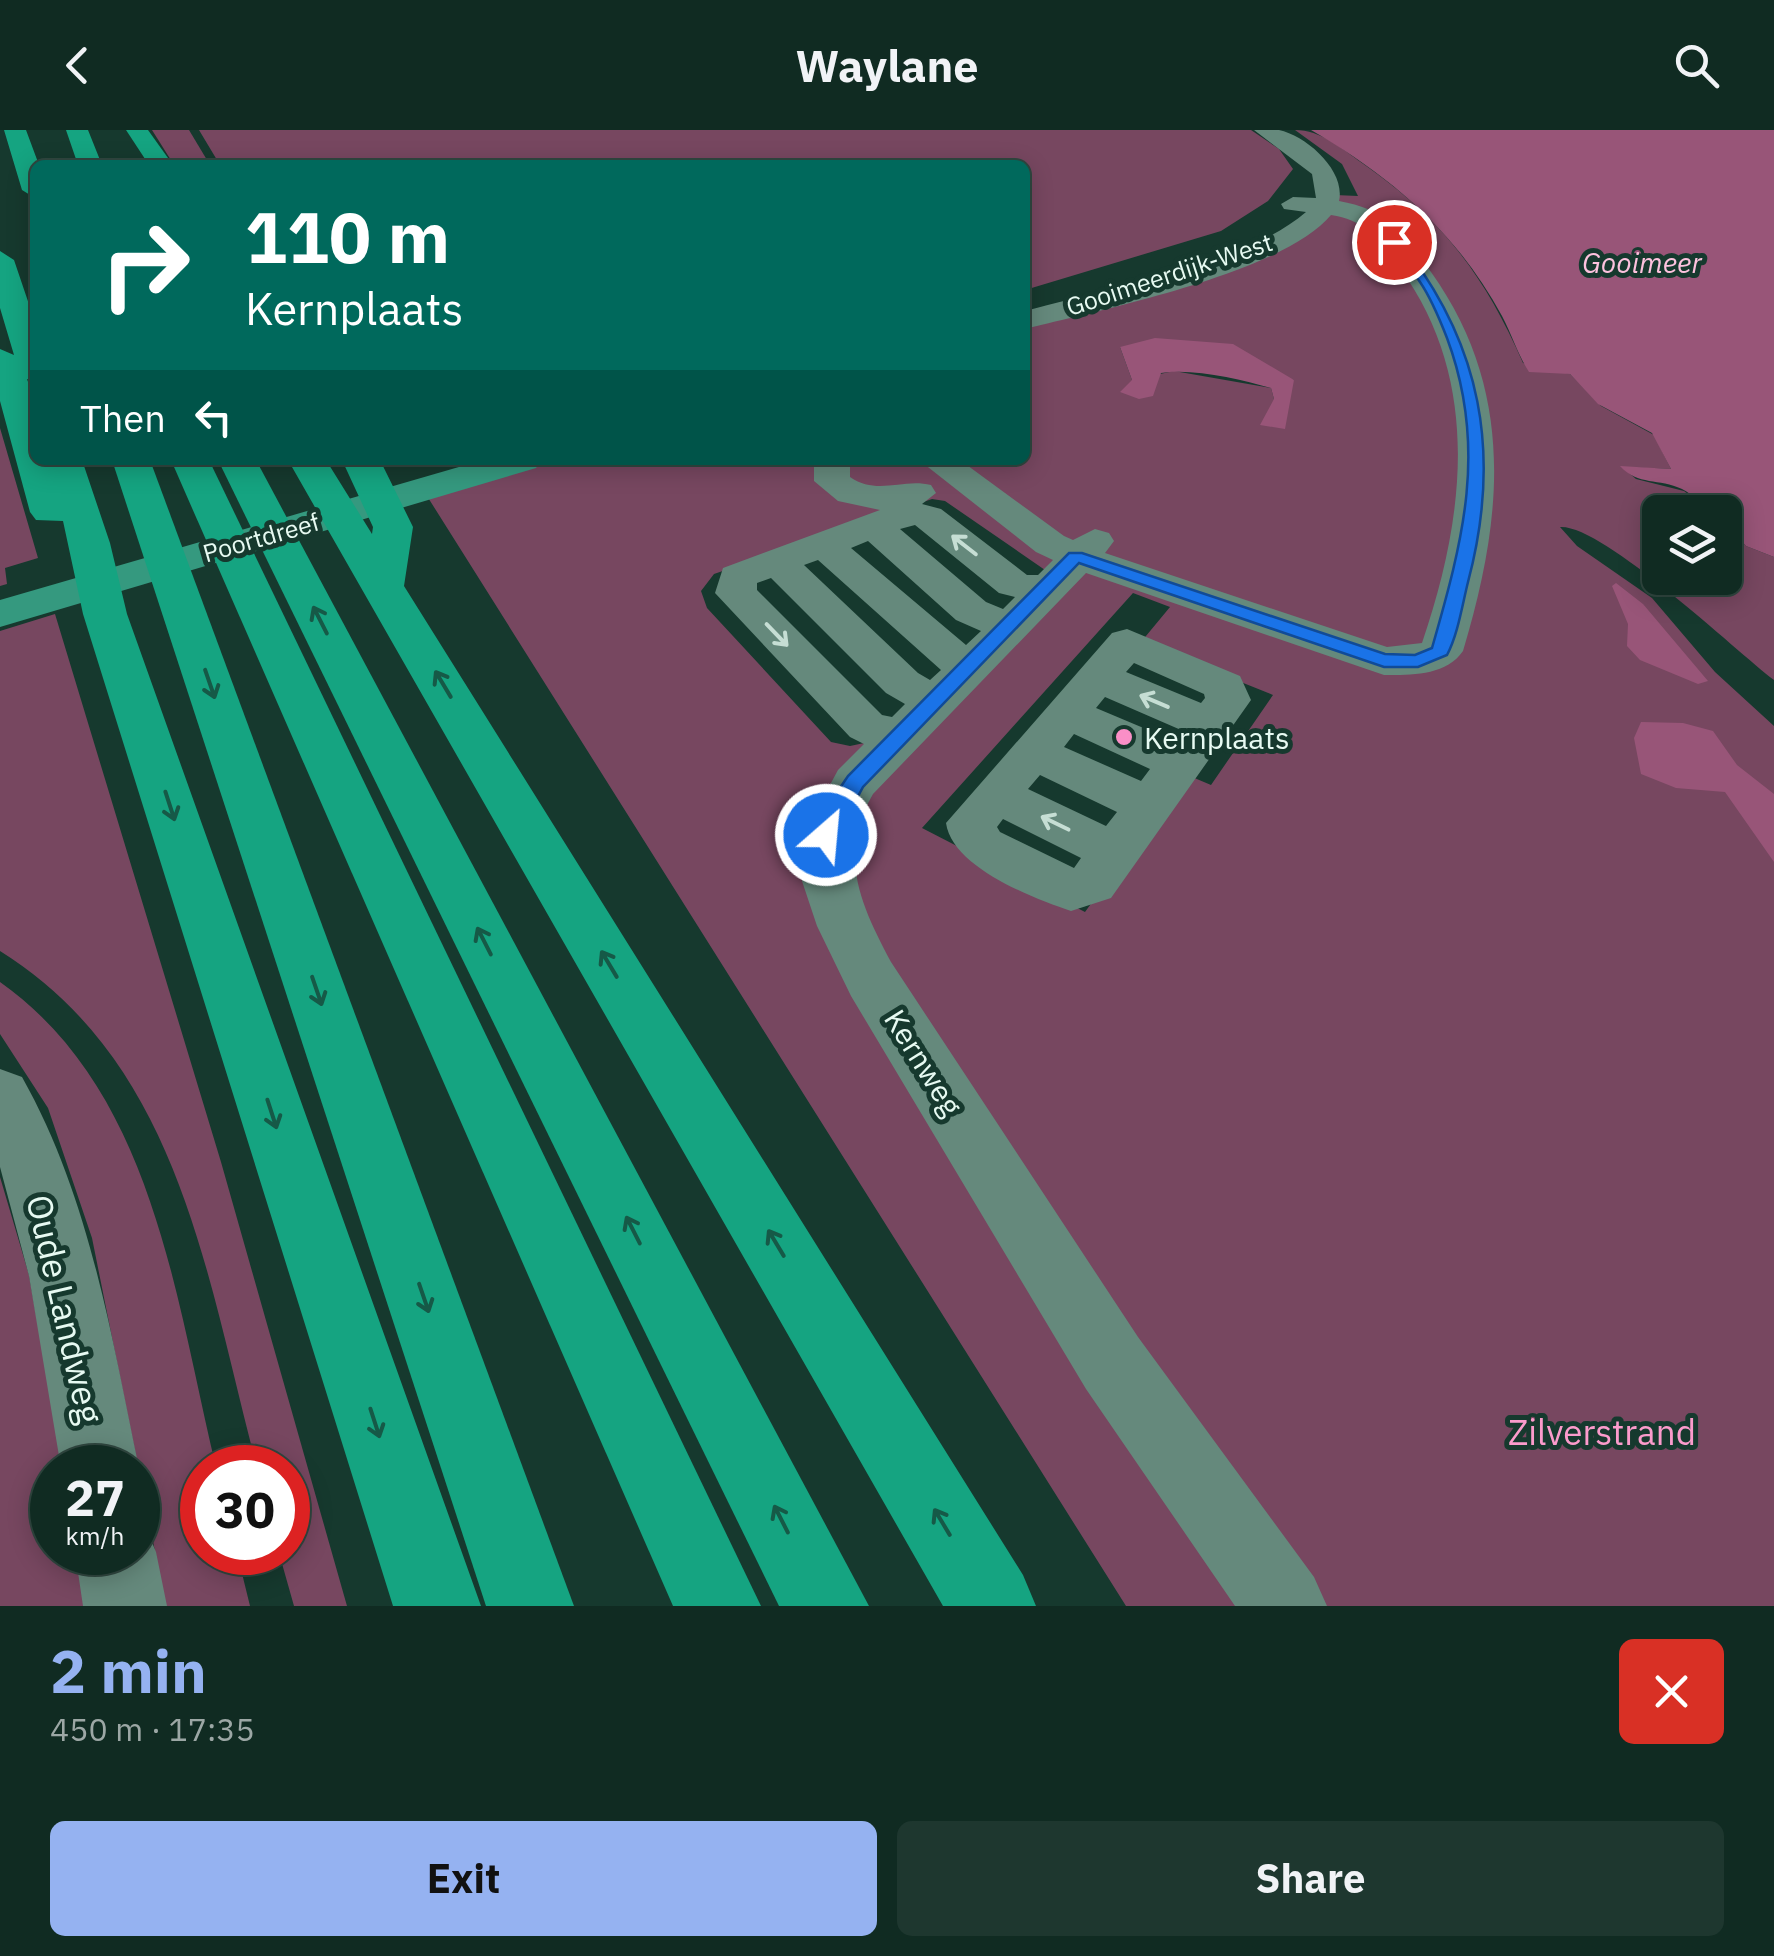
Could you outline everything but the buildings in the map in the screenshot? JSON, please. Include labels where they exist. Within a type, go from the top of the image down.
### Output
[{"type":"highway","points":[[15,130],[30,175]]},
{"type":"highway","points":[[77,130],[88,160]]},
{"type":"highway","points":[[123,130],[136,160]]},
{"type":"highway","points":[[137,130],[158,160]]},
{"type":"highway","points":[[0,260],[30,355]]},
{"type":"highway","points":[[0,359],[30,429]]},
{"type":"highway","points":[[44,465],[106,614],[436,1606]]},
{"type":"highway","points":[[65,465],[76,548]]},
{"type":"highway","points":[[132,465],[530,1606]]},
{"type":"highway","points":[[192,465],[214,509],[266,566],[825,1606]]},
{"type":"highway","points":[[241,465],[257,497],[266,566],[717,1606]]},
{"type":"highway","points":[[362,465],[377,550]]},
{"type":"highway","points":[[313,470],[377,550],[992,1606]]},
{"type":"main road","name":"Poortdreef","points":[[0,595],[453,465]]},
{"type":"main road","name":"Poortdreef","points":[[0,614],[506,465]]},
{"type":"street","points":[[969,465],[1050,544],[1073,561],[1384,660],[1418,661],[1441,651],[1473,534],[1477,439],[1471,396],[1454,337],[1428,283],[1394,242],[1312,208],[1328,185],[1318,166],[1268,132]]},
{"type":"street","name":"Gooimeerdijk-West","points":[[1030,298],[1221,241],[1312,208]]},
{"type":"street","name":"Gooimeerdijk-West","points":[[1030,318],[1244,254],[1296,232],[1312,208]]},
{"type":"street","points":[[832,465],[832,481],[864,498],[908,496],[966,465]]},
{"type":"street","points":[[920,717],[902,683],[776,560],[903,513],[922,514],[1013,584],[1073,561]]},
{"type":"street","points":[[871,524],[971,611],[1008,627]]},
{"type":"street","points":[[822,543],[967,669]]},
{"type":"street","name":"Kernweg","points":[[1073,561],[855,782],[832,816],[826,835],[828,884],[871,979],[1112,1363],[1285,1606]]},
{"type":"street","points":[[1112,660],[1224,686],[1228,700],[1114,852],[995,794],[1170,589]]},
{"type":"street","points":[[1066,713],[1180,763]]},
{"type":"street","points":[[1032,752],[1149,806]]},
{"type":"street","name":"Oude Landweg","points":[[0,1098],[14,1120],[37,1183],[95,1445]]},
{"type":"street","points":[[119,1575],[124,1606]]},
{"type":"green space","points":[[152,130],[189,130],[207,160],[171,160]]},
{"type":"green space","points":[[199,130],[1251,130],[1279,149],[1293,169],[1268,201],[1221,231],[1030,288],[1030,160],[217,160]]},
{"type":"green space","name":"Zilverstrand","points":[[1295,130],[1322,136],[1338,146],[1390,184],[1437,227],[1476,275],[1523,363],[1570,374],[1601,406],[1654,435],[1671,469],[1622,467],[1636,479],[1689,495],[1642,495],[1642,571],[1580,531],[1560,527],[1577,546],[1642,591],[1642,595],[1652,598],[1715,672],[1774,726],[1774,1606],[1126,1606],[427,496],[534,465],[1030,465],[1030,320],[1279,243],[1335,195],[1358,196],[1342,164]],"holes":[[[1120,347],[1294,380],[1274,399],[1271,388],[1174,371],[1132,380]],[[932,499],[945,501],[1045,570],[869,742],[850,746],[831,742],[707,608],[701,591],[714,574]],[[1133,593],[1170,607],[1141,642],[1273,695],[1211,785],[1185,774],[1085,912],[922,828]]]},
{"type":"green space","points":[[0,428],[38,558],[5,568],[7,584],[0,586]]},
{"type":"green space","points":[[1742,542],[1774,557],[1774,680],[1673,595],[1742,595]]},
{"type":"green space","points":[[55,614],[221,1162],[301,1445],[252,1445],[201,1250],[177,1180],[147,1114],[109,1053],[61,998],[0,951],[0,631]]},
{"type":"green space","points":[[0,982],[52,1027],[93,1080],[125,1139],[170,1268],[211,1445],[180,1445],[180,1575],[242,1575],[250,1606],[166,1606],[160,1575],[160,1445],[134,1445],[92,1238],[48,1108],[0,1034]]},
{"type":"green space","points":[[0,1177],[29,1275],[59,1445],[30,1445],[30,1575],[79,1575],[84,1606],[0,1606]]},
{"type":"green space","points":[[310,1476],[347,1606],[294,1606],[285,1575],[310,1575]]},
{"type":"water","name":"Gooimeer","points":[[1311,130],[1774,130],[1774,557],[1742,541],[1742,495],[1690,495],[1673,486],[1641,479],[1620,466],[1671,469],[1652,433],[1598,404],[1570,374],[1529,372],[1502,316],[1465,259],[1420,210],[1341,148]]},
{"type":"water","points":[[1155,338],[1233,344],[1294,380],[1285,429],[1260,425],[1274,399],[1271,388],[1245,381],[1201,373],[1161,373],[1153,396],[1139,399],[1120,392],[1132,380],[1120,347]]},
{"type":"water","points":[[1616,583],[1643,604],[1708,681],[1698,684],[1640,660],[1627,646],[1628,624],[1612,586]]},
{"type":"water","points":[[1641,722],[1683,723],[1713,731],[1737,765],[1774,794],[1774,862],[1725,792],[1676,788],[1641,774],[1634,738]]},
{"type":"place","name":"Kernplaats","points":[[1124,737]]},
{"type":"route","points":[[826,835],[832,816],[855,782],[1076,556],[1105,569],[1384,660],[1418,661],[1441,651],[1473,534],[1477,439],[1471,396],[1454,337],[1428,283],[1394,242]]}]
